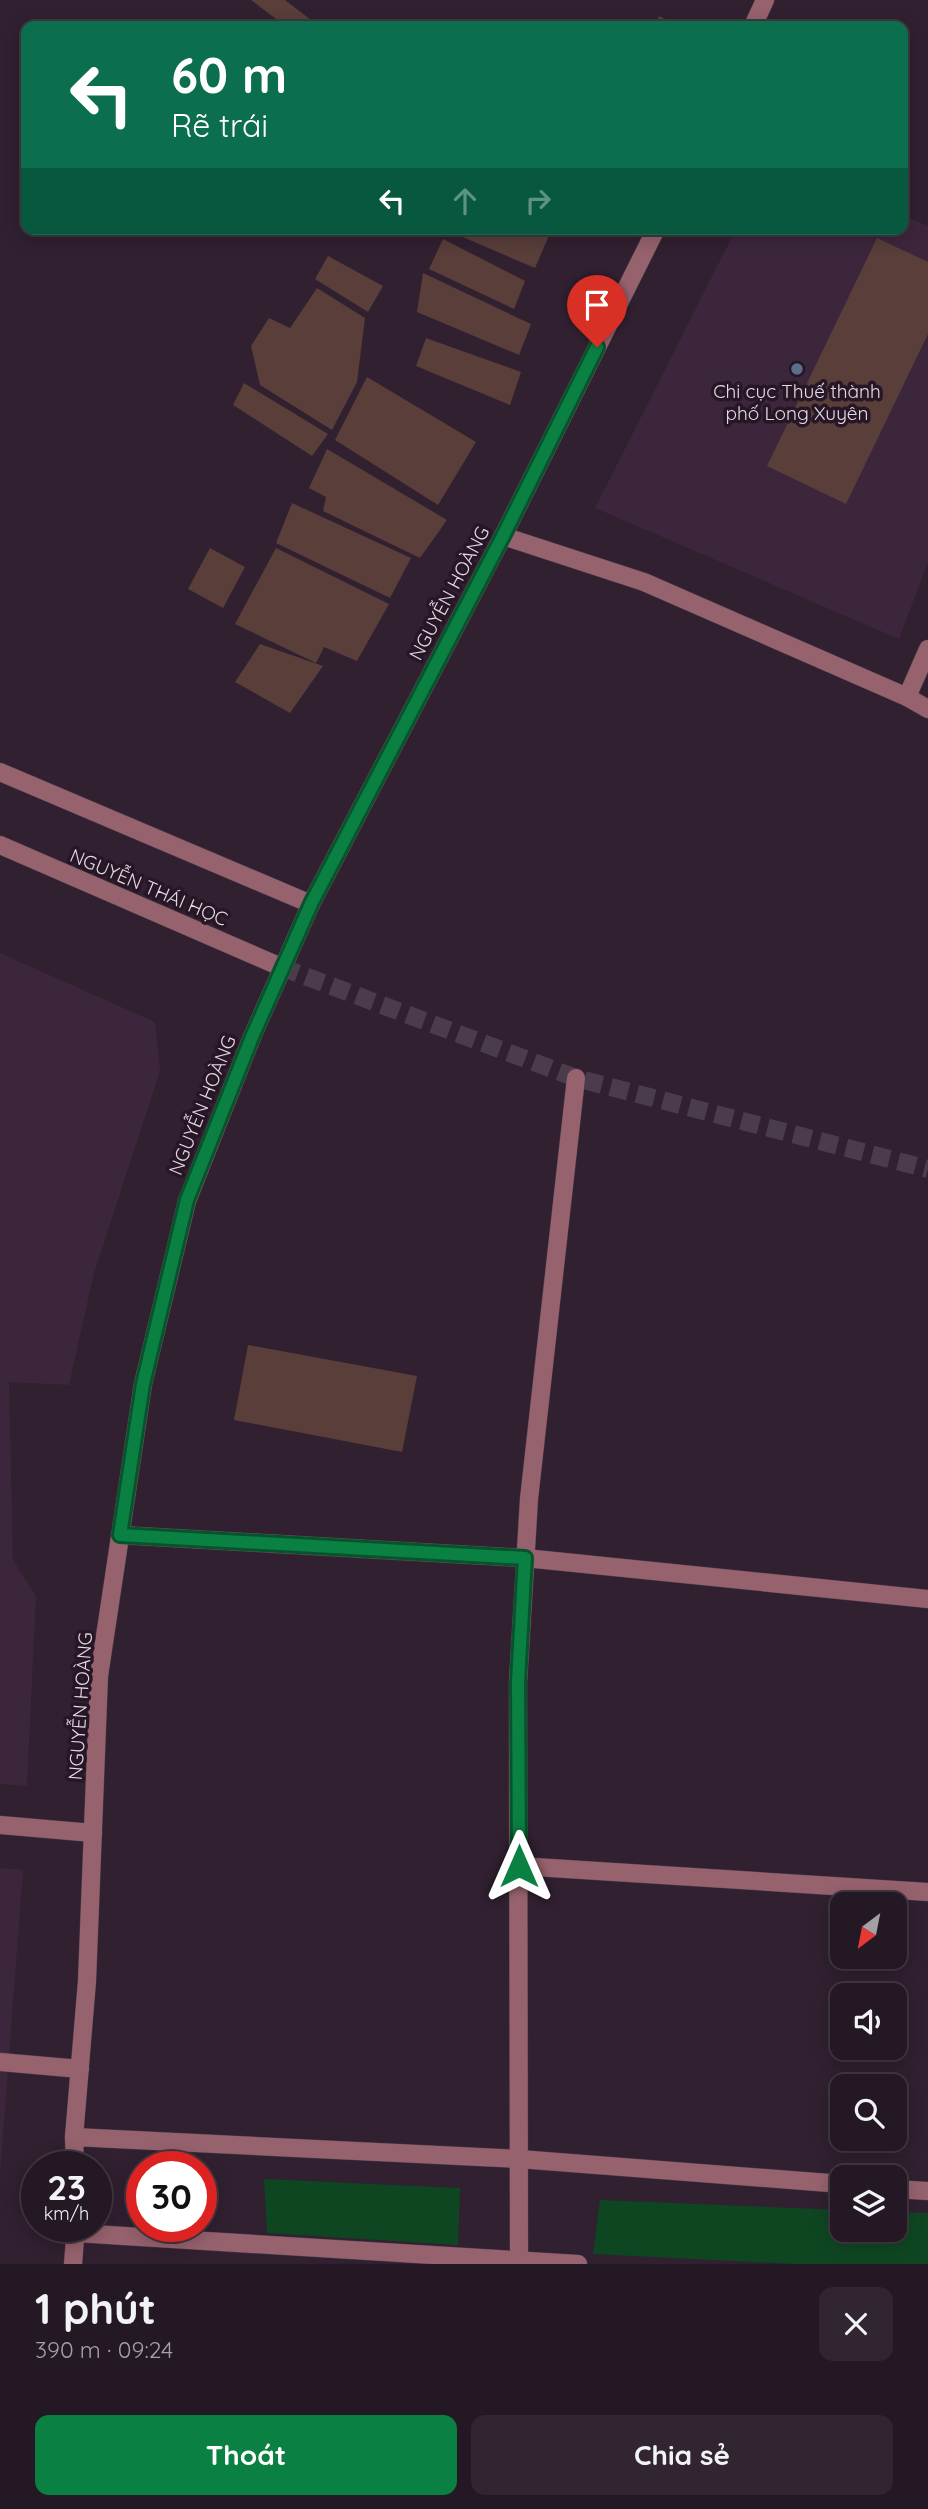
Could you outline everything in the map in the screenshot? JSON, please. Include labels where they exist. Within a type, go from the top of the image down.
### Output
[{"type":"street","points":[[755,21],[765,0]]},
{"type":"street","name":"NGUYỄN HOÀNG","points":[[75,2151],[87,1981],[99,1676],[143,1384],[187,1200],[281,967],[311,904],[503,536],[653,235]]},
{"type":"street","points":[[503,536],[644,582],[907,697],[928,709]]},
{"type":"street","points":[[907,697],[928,649]]},
{"type":"street","points":[[0,772],[311,904]]},
{"type":"street","name":"NGUYỄN THÁI HỌC","points":[[0,845],[281,967]]},
{"type":"street","points":[[519,2260],[518,1682],[531,1485],[576,1078]]},
{"type":"street","points":[[120,1535],[525,1558],[928,1599]]},
{"type":"street","points":[[0,1825],[93,1833]]},
{"type":"street","points":[[519,1866],[928,1892]]},
{"type":"street","points":[[0,2062],[80,2069]]},
{"type":"street","points":[[75,2137],[519,2159],[830,2183]]},
{"type":"street","points":[[907,2190],[928,2191]]},
{"type":"street","points":[[112,2232],[579,2264]]},
{"type":"street","points":[[73,2264],[75,2242]]},
{"type":"shaded area","name":"Chi cục Thuế thành phố Long Xuyên","points":[[908,217],[928,226],[928,562],[899,639],[595,508],[733,235],[908,235]]},
{"type":"shaded area","points":[[0,953],[155,1022],[160,1071],[94,1273],[69,1385],[9,1382],[13,1560],[36,1596],[27,1786],[0,1784]]},
{"type":"shaded area","points":[[0,1868],[23,1870],[0,2174]]},
{"type":"green space","points":[[264,2179],[460,2188],[458,2245],[267,2233]]},
{"type":"green space","points":[[600,2200],[830,2210],[830,2242],[907,2242],[907,2212],[928,2213],[928,2264],[797,2264],[593,2254]]},
{"type":"building","points":[[251,0],[285,0],[312,21],[278,21]]},
{"type":"building","points":[[659,16],[670,21],[657,21]]},
{"type":"building","points":[[458,235],[549,235],[535,268]]},
{"type":"building","points":[[877,238],[928,262],[928,334],[846,504],[767,466]]},
{"type":"building","points":[[443,239],[525,281],[514,309],[429,269]]},
{"type":"building","points":[[328,256],[383,286],[368,312],[315,279]]},
{"type":"building","points":[[423,273],[531,324],[519,355],[417,312]]},
{"type":"building","points":[[317,288],[365,318],[357,382],[332,430],[260,385],[251,346],[269,318],[290,328]]},
{"type":"building","points":[[426,338],[521,372],[510,405],[416,366]]},
{"type":"building","points":[[367,377],[476,442],[438,505],[335,440]]},
{"type":"building","points":[[244,383],[328,434],[312,456],[233,405]]},
{"type":"building","points":[[327,449],[447,520],[420,558],[323,511],[326,497],[309,488]]},
{"type":"building","points":[[292,503],[411,558],[390,598],[276,543]]},
{"type":"building","points":[[210,548],[245,567],[223,608],[188,589]]},
{"type":"building","points":[[276,548],[389,604],[357,661],[324,647],[316,663],[235,624]]},
{"type":"building","points":[[260,644],[323,666],[290,713],[235,682]]},
{"type":"building","points":[[248,1345],[417,1376],[402,1452],[234,1420]]},
{"type":"tunnel","points":[[281,967],[576,1078],[928,1169]]},
{"type":"place","name":"Chi cục Thuế thành phố Long Xuyên","points":[[797,369]]},
{"type":"route","points":[[519,1866],[518,1682],[525,1558],[120,1535],[143,1384],[187,1200],[252,1037],[311,904],[503,536],[597,347]]}]
